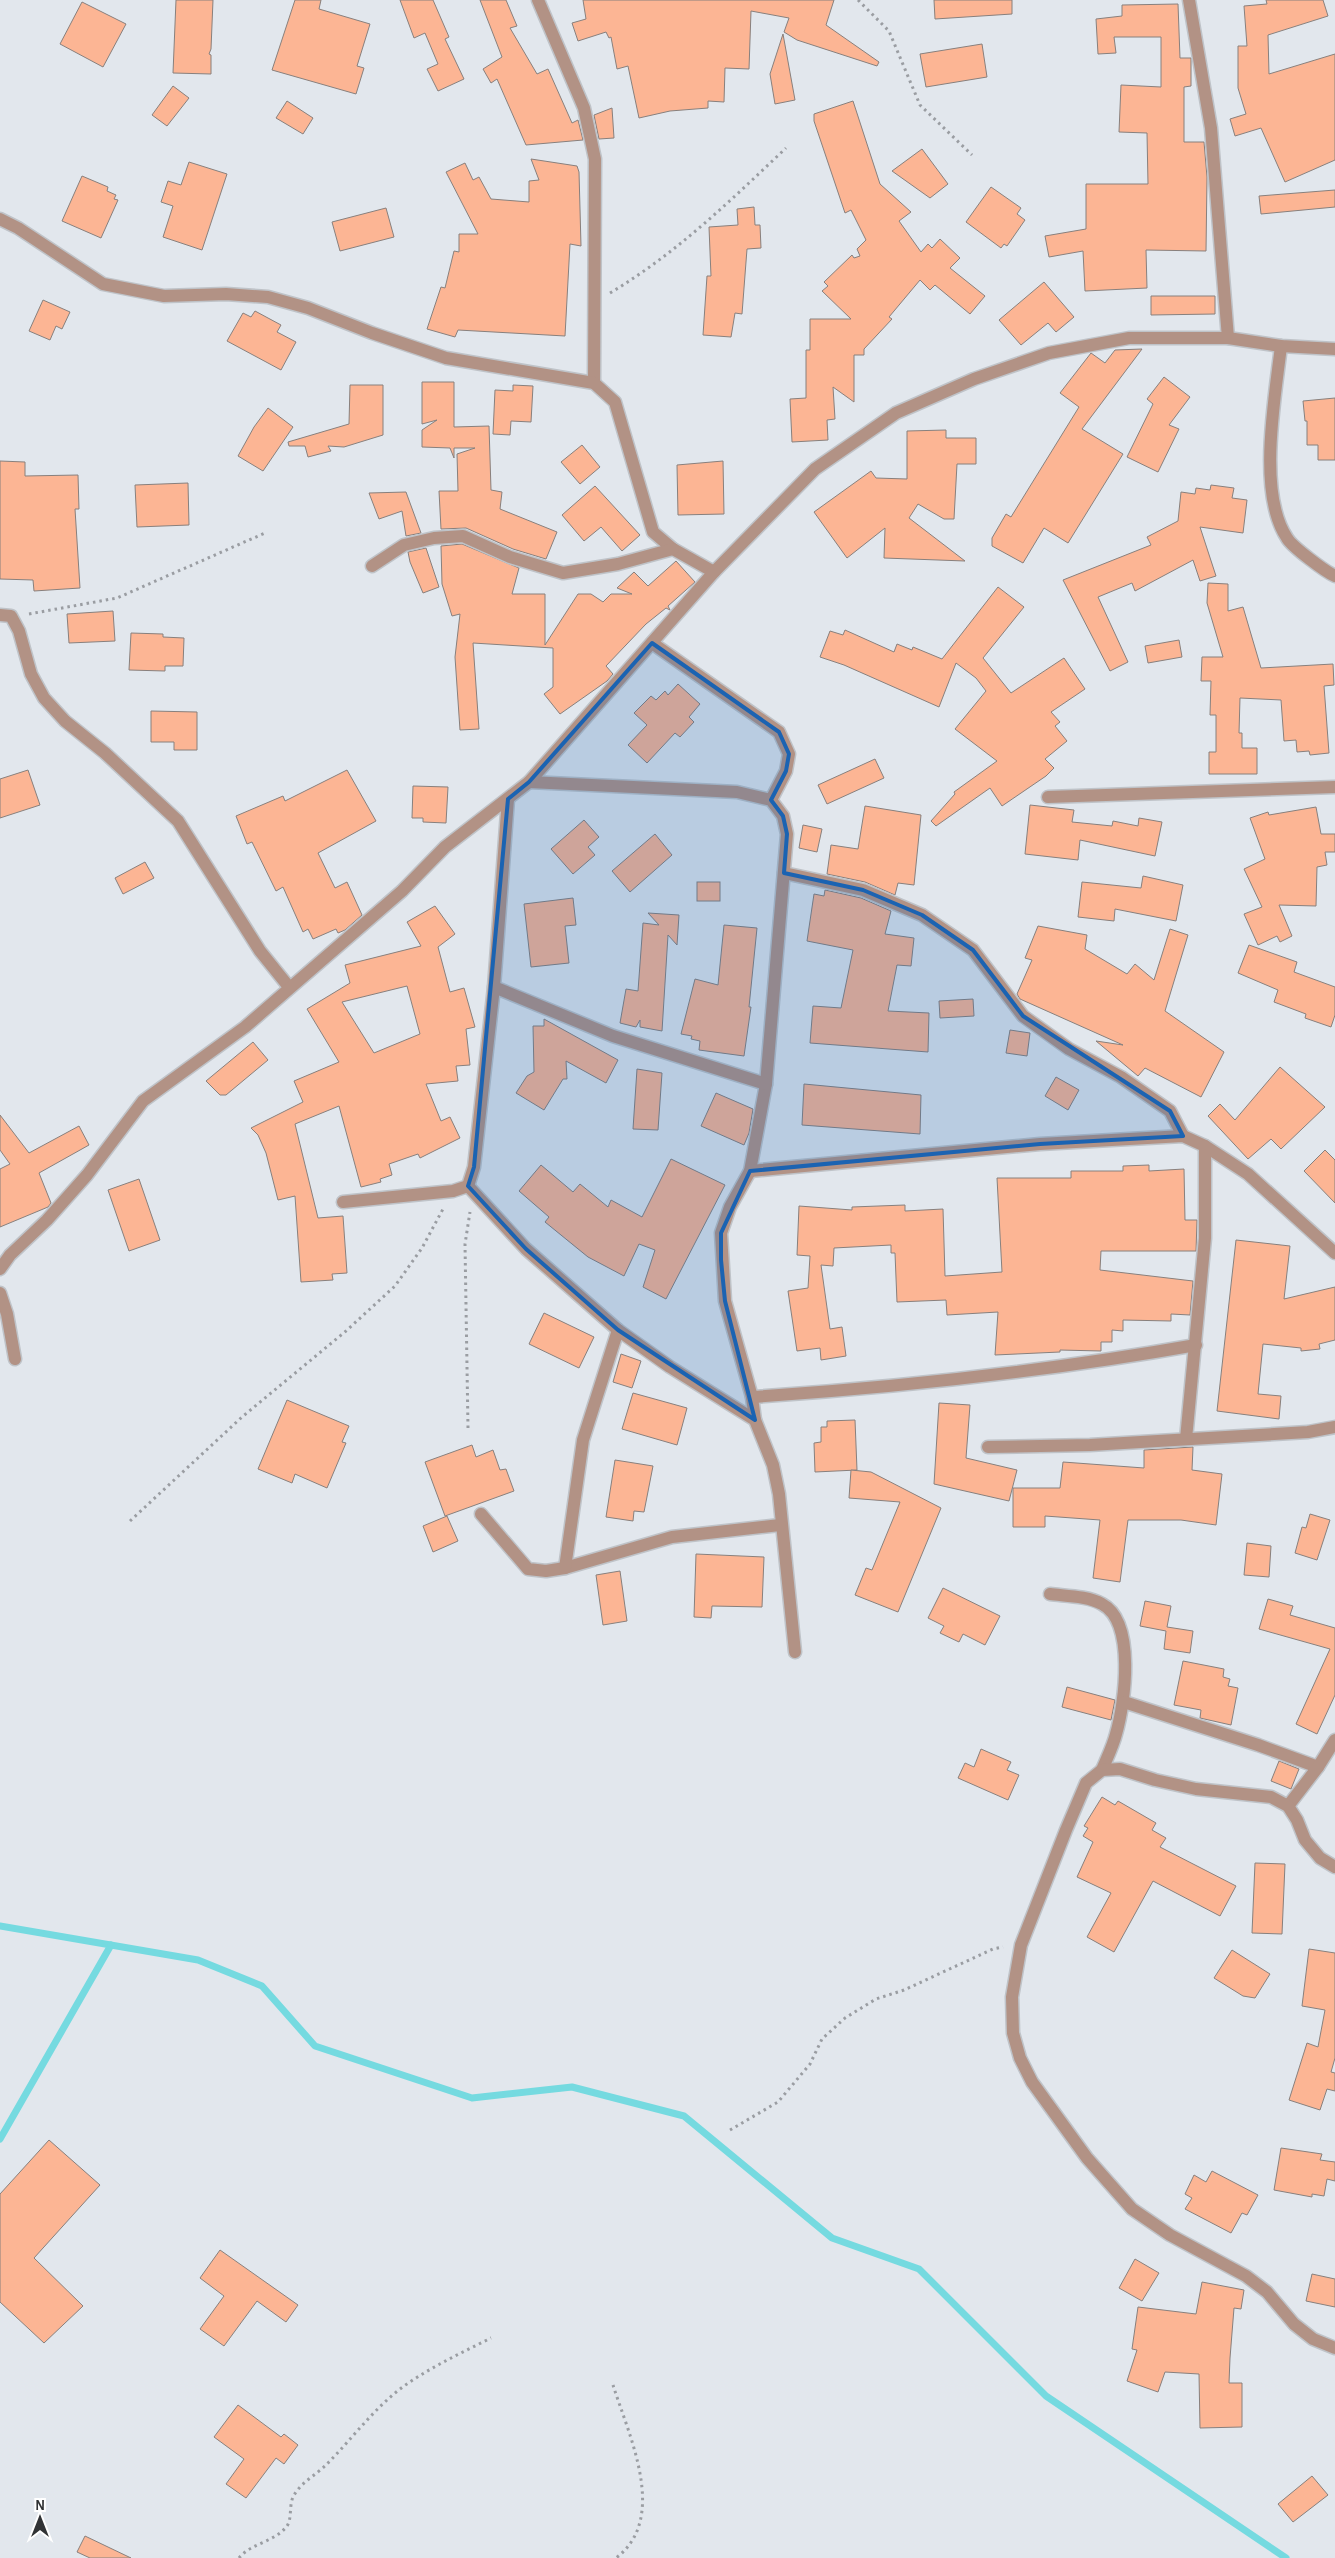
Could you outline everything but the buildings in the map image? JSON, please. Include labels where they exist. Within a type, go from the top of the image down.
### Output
[{"type":"street","points":[[538,0],[584,108],[595,159],[592,304],[594,383]]},
{"type":"street","points":[[1190,0],[1211,128],[1228,338]]},
{"type":"street","points":[[0,219],[18,228],[103,284],[164,296],[226,294],[268,297],[308,308],[372,333],[446,358],[594,383],[615,402],[653,532],[673,549],[714,572]]},
{"type":"street","points":[[0,1269],[10,1255],[47,1220],[87,1175],[143,1101],[244,1027],[402,892],[445,847],[529,782],[714,572],[815,468],[896,413],[974,379],[1049,354],[1129,338],[1228,338],[1281,346],[1335,348]]},
{"type":"street","points":[[1281,346],[1271,444],[1272,498],[1287,539],[1335,576]]},
{"type":"street","points":[[372,566],[404,545],[434,538],[463,536],[510,557],[563,573],[618,564],[673,549]]},
{"type":"street","points":[[6,616],[19,631],[31,674],[44,698],[65,720],[106,753],[178,821],[260,951],[289,987]]},
{"type":"street","points":[[652,643],[779,732],[789,754],[786,771],[771,800]]},
{"type":"street","points":[[529,782],[737,792],[771,800],[783,816],[787,834],[766,1084],[750,1171],[730,1207],[721,1233],[721,1260],[725,1301],[752,1397],[755,1420],[773,1465],[779,1494],[780,1524],[795,1652]]},
{"type":"street","points":[[1048,797],[1335,787]]},
{"type":"street","points":[[470,1190],[494,987],[508,799]]},
{"type":"street","points":[[784,872],[863,890],[922,914],[973,950],[1023,1016],[1069,1049],[1121,1077],[1170,1111],[1183,1136]]},
{"type":"street","points":[[494,987],[613,1036],[766,1084]]},
{"type":"street","points":[[750,1171],[1040,1144],[1183,1136],[1205,1146],[1248,1174],[1335,1253]]},
{"type":"street","points":[[1186,1439],[1205,1238],[1205,1146]]},
{"type":"street","points":[[343,1202],[470,1190]]},
{"type":"street","points":[[470,1190],[526,1250],[618,1330],[670,1368],[755,1420]]},
{"type":"street","points":[[0,1293],[7,1314],[15,1359]]},
{"type":"street","points":[[565,1568],[583,1440],[618,1330]]},
{"type":"street","points":[[752,1397],[870,1389],[994,1376],[1105,1361],[1196,1345]]},
{"type":"street","points":[[988,1448],[1090,1445],[1308,1432],[1335,1427]]},
{"type":"street","points":[[482,1514],[528,1569],[546,1570],[565,1568],[672,1537],[780,1524]]},
{"type":"street","points":[[1050,1594],[1101,1603],[1114,1612],[1120,1625],[1124,1655],[1124,1702],[1116,1736],[1102,1770],[1086,1784],[1021,1945],[1012,1997],[1013,2033],[1020,2058],[1032,2082],[1053,2114],[1087,2158],[1132,2209],[1170,2235],[1246,2276],[1268,2292],[1294,2324],[1307,2334],[1335,2348]]},
{"type":"street","points":[[1124,1702],[1258,1745],[1318,1767]]},
{"type":"street","points":[[1288,1806],[1318,1767],[1335,1740]]},
{"type":"street","points":[[1102,1770],[1120,1768],[1155,1780],[1196,1789],[1271,1797],[1288,1806],[1310,1846],[1320,1858],[1335,1867]]},
{"type":"path","points":[[858,0],[889,31],[920,105],[972,155]]},
{"type":"path","points":[[592,304],[657,264],[702,227],[786,148]]},
{"type":"path","points":[[6,616],[117,598],[265,533]]},
{"type":"path","points":[[468,1428],[465,1244],[470,1190]]},
{"type":"path","points":[[130,1521],[242,1417],[346,1331],[395,1286],[422,1248],[453,1191]]},
{"type":"path","points":[[730,2130],[769,2109],[778,2102],[810,2064],[822,2039],[846,2018],[876,1999],[904,1990],[993,1949],[1021,1945]]},
{"type":"path","points":[[239,2558],[252,2548],[281,2532],[288,2525],[294,2497],[302,2486],[325,2466],[375,2411],[403,2386],[440,2363],[491,2338]]},
{"type":"path","points":[[613,2385],[638,2470],[644,2499],[640,2527],[634,2540],[616,2558]]},
{"type":"highlighted area","points":[[652,643],[779,732],[789,754],[786,771],[771,800],[783,816],[787,834],[784,873],[863,890],[922,915],[973,950],[1023,1016],[1170,1111],[1183,1136],[1040,1144],[750,1171],[721,1233],[721,1260],[725,1301],[755,1420],[618,1330],[526,1249],[468,1186],[474,1167],[508,799],[529,782]]},
{"type":"waterway","points":[[0,1926],[198,1960],[262,1986],[315,2046],[472,2098],[572,2087],[684,2116],[832,2238],[919,2269],[1046,2396],[1286,2558]]},
{"type":"waterway","points":[[0,2139],[111,1945]]}]
